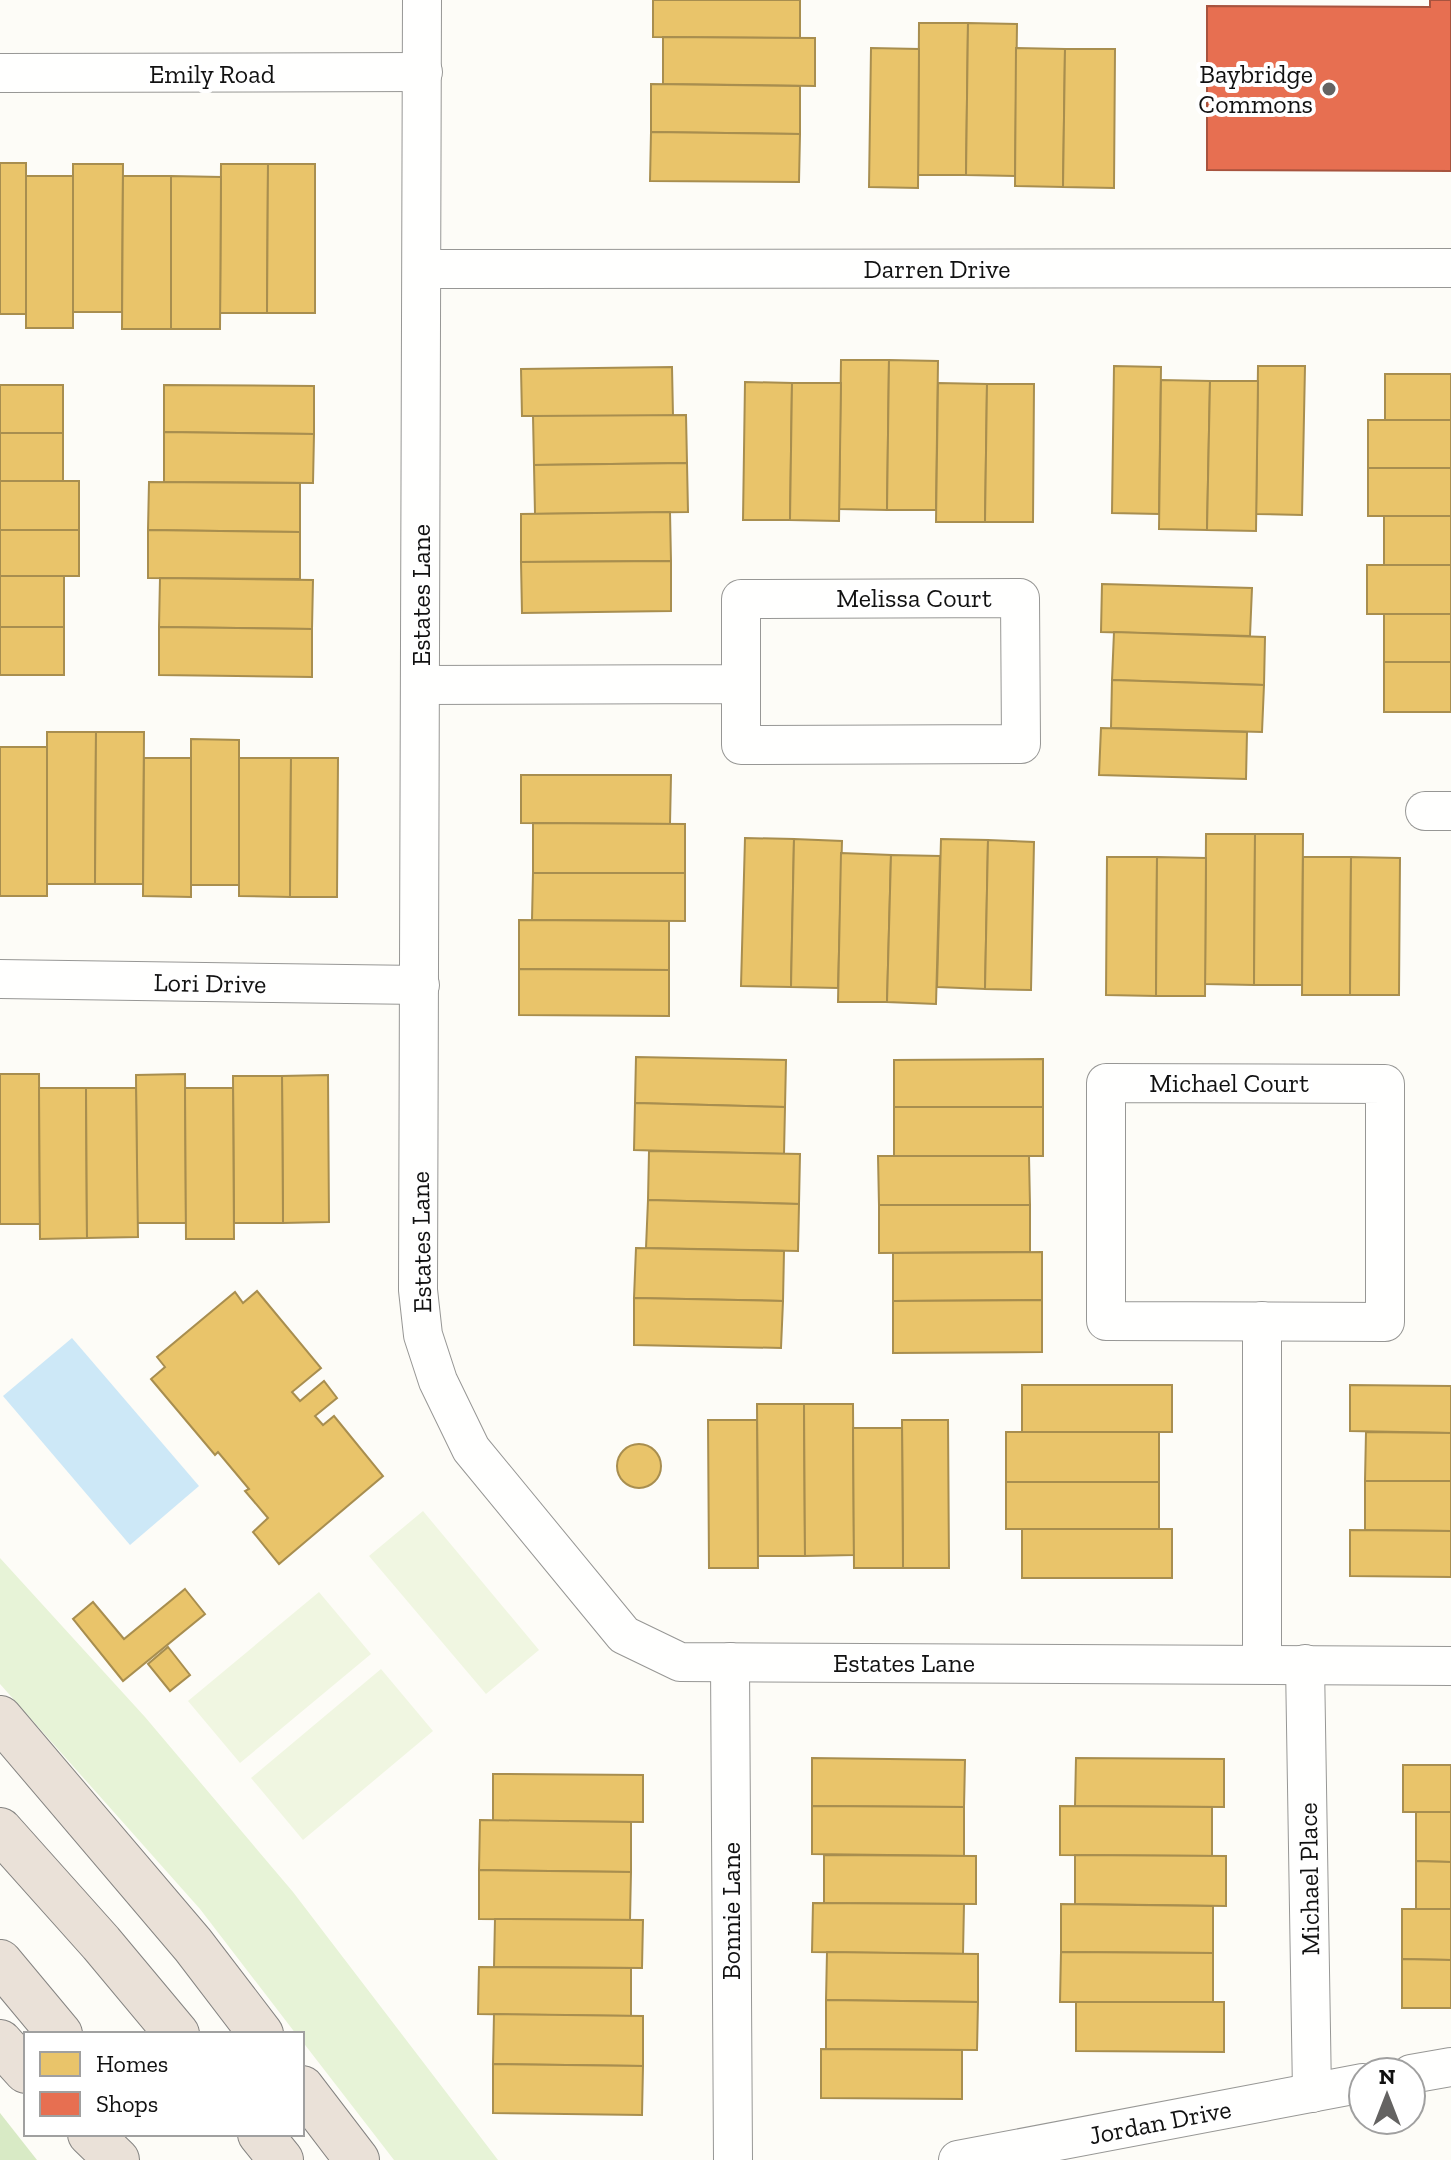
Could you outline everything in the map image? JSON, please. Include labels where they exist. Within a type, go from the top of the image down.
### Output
[{"type":"highway","points":[[0,1718],[193,1945],[259,2032]]},
{"type":"highway","points":[[0,1830],[175,2032]]},
{"type":"highway","points":[[0,1962],[58,2032]]},
{"type":"highway","points":[[0,2042],[24,2069]]},
{"type":"highway","points":[[304,2091],[357,2160]]},
{"type":"highway","points":[[92,2136],[117,2160]]},
{"type":"highway","points":[[116,2136],[129,2160]]},
{"type":"highway","points":[[262,2136],[281,2160]]},
{"type":"street","name":"Estates Lane","points":[[422,0],[418,1290],[423,1335],[438,1381],[471,1449],[624,1635],[680,1662],[1451,1666]]},
{"type":"street","name":"Emily Road","points":[[0,73],[423,72]]},
{"type":"street","name":"Darren Drive","points":[[423,269],[1451,268]]},
{"type":"street","name":"Melissa Court","points":[[1020,598],[1021,744],[741,745],[741,684],[741,599],[1020,598]]},
{"type":"street","points":[[421,685],[741,684]]},
{"type":"street","name":"Lori Drive","points":[[0,979],[420,985]]},
{"type":"street","name":"Michael Court","points":[[1106,1083],[1385,1084],[1385,1322],[1262,1321],[1106,1321],[1106,1083]]},
{"type":"street","points":[[1262,1321],[1262,1663]]},
{"type":"street","name":"Bonnie Lane","points":[[730,1662],[733,2160]]},
{"type":"street","name":"Michael Place","points":[[1305,1664],[1312,2093]]},
{"type":"street","points":[[1427,2071],[1451,2067]]},
{"type":"street","name":"Jordan Drive","points":[[958,2160],[1347,2086]]},
{"type":"green space","points":[[423,1511],[539,1650],[486,1694],[369,1556]]},
{"type":"green space","points":[[0,1558],[145,1717],[293,1892],[498,2160],[394,2160],[304,2044],[304,2032],[294,2032],[200,1909],[0,1684]]},
{"type":"green space","points":[[319,1592],[371,1654],[240,1763],[188,1701]]},
{"type":"green space","points":[[381,1669],[433,1731],[303,1840],[251,1778]]},
{"type":"green space","points":[[0,2113],[37,2160],[0,2160]]},
{"type":"water","points":[[72,1338],[199,1486],[130,1545],[3,1396]]},
{"type":"building: Homes","points":[[653,0],[800,0],[800,38],[653,37]]},
{"type":"building: Homes","points":[[919,23],[968,23],[966,175],[918,175]]},
{"type":"building: Homes","points":[[968,23],[1017,24],[1015,176],[966,175]]},
{"type":"building: Homes","points":[[663,37],[815,38],[815,86],[663,84]]},
{"type":"building: Homes","points":[[871,48],[919,49],[918,188],[869,187]]},
{"type":"building: Homes","points":[[1016,48],[1065,49],[1063,187],[1015,186]]},
{"type":"building: Homes","points":[[1065,49],[1115,49],[1114,188],[1063,187]]},
{"type":"building: Homes","points":[[651,84],[800,86],[800,134],[651,132]]},
{"type":"building: Homes","points":[[651,132],[800,134],[799,182],[650,181]]},
{"type":"building: Homes","points":[[0,163],[26,163],[26,314],[0,314]]},
{"type":"building: Homes","points":[[73,164],[123,164],[122,312],[73,312]]},
{"type":"building: Homes","points":[[221,164],[268,164],[267,313],[220,313]]},
{"type":"building: Homes","points":[[268,164],[315,164],[315,313],[267,313]]},
{"type":"building: Homes","points":[[26,176],[73,176],[73,328],[26,328]]},
{"type":"building: Homes","points":[[123,176],[171,176],[171,329],[122,329]]},
{"type":"building: Homes","points":[[171,176],[221,177],[220,329],[171,329]]},
{"type":"building: Homes","points":[[841,360],[889,360],[887,510],[839,509]]},
{"type":"building: Homes","points":[[889,360],[938,361],[936,510],[887,510]]},
{"type":"building: Homes","points":[[1114,366],[1161,367],[1159,514],[1112,513]]},
{"type":"building: Homes","points":[[1258,366],[1305,366],[1302,515],[1256,514]]},
{"type":"building: Homes","points":[[672,367],[673,416],[522,416],[521,369]]},
{"type":"building: Homes","points":[[1385,374],[1451,374],[1451,420],[1385,420]]},
{"type":"building: Homes","points":[[1161,380],[1210,381],[1207,530],[1159,529]]},
{"type":"building: Homes","points":[[1210,381],[1258,381],[1256,531],[1207,530]]},
{"type":"building: Homes","points":[[745,382],[792,383],[790,520],[743,520]]},
{"type":"building: Homes","points":[[792,383],[841,383],[839,521],[790,520]]},
{"type":"building: Homes","points":[[938,383],[987,384],[985,522],[936,522]]},
{"type":"building: Homes","points":[[987,384],[1034,384],[1033,522],[985,522]]},
{"type":"building: Homes","points":[[0,385],[63,385],[63,433],[0,433]]},
{"type":"building: Homes","points":[[164,385],[314,386],[314,434],[164,432]]},
{"type":"building: Homes","points":[[686,415],[687,463],[534,465],[533,416]]},
{"type":"building: Homes","points":[[1368,420],[1451,420],[1451,468],[1368,468]]},
{"type":"building: Homes","points":[[164,432],[314,434],[313,483],[164,482]]},
{"type":"building: Homes","points":[[0,433],[63,433],[63,481],[0,481]]},
{"type":"building: Homes","points":[[687,463],[688,512],[535,514],[534,465]]},
{"type":"building: Homes","points":[[1368,468],[1451,468],[1451,516],[1368,516]]},
{"type":"building: Homes","points":[[0,481],[79,481],[79,530],[0,530]]},
{"type":"building: Homes","points":[[149,482],[300,483],[300,532],[148,530]]},
{"type":"building: Homes","points":[[670,512],[671,561],[521,562],[521,514]]},
{"type":"building: Homes","points":[[1384,516],[1451,516],[1451,565],[1384,565]]},
{"type":"building: Homes","points":[[0,530],[79,530],[79,576],[0,576]]},
{"type":"building: Homes","points":[[148,530],[300,532],[300,579],[148,578]]},
{"type":"building: Homes","points":[[671,561],[671,611],[522,613],[521,562]]},
{"type":"building: Homes","points":[[1367,565],[1451,565],[1451,614],[1367,614]]},
{"type":"building: Homes","points":[[0,576],[64,576],[64,627],[0,627]]},
{"type":"building: Homes","points":[[160,578],[313,580],[312,629],[159,627]]},
{"type":"building: Homes","points":[[1102,584],[1252,588],[1250,636],[1101,632]]},
{"type":"building: Homes","points":[[1384,614],[1451,614],[1451,662],[1384,662]]},
{"type":"building: Homes","points":[[0,627],[64,627],[64,675],[0,675]]},
{"type":"building: Homes","points":[[159,627],[312,629],[312,677],[159,675]]},
{"type":"building: Homes","points":[[1114,632],[1265,637],[1264,685],[1112,680]]},
{"type":"building: Homes","points":[[1384,662],[1451,662],[1451,712],[1384,712]]},
{"type":"building: Homes","points":[[1112,680],[1264,685],[1262,732],[1111,728]]},
{"type":"building: Homes","points":[[1101,728],[1247,732],[1246,779],[1099,775]]},
{"type":"building: Homes","points":[[47,732],[96,732],[95,884],[47,884]]},
{"type":"building: Homes","points":[[96,732],[144,732],[143,884],[95,884]]},
{"type":"building: Homes","points":[[191,739],[239,740],[239,885],[191,885]]},
{"type":"building: Homes","points":[[0,747],[47,747],[47,896],[0,896]]},
{"type":"building: Homes","points":[[144,758],[191,758],[191,897],[143,896]]},
{"type":"building: Homes","points":[[239,758],[291,758],[290,897],[239,896]]},
{"type":"building: Homes","points":[[291,758],[338,758],[337,897],[290,897]]},
{"type":"building: Homes","points":[[521,775],[671,775],[670,824],[521,823]]},
{"type":"building: Homes","points":[[533,823],[685,824],[685,873],[533,873]]},
{"type":"building: Homes","points":[[1206,834],[1255,834],[1254,985],[1205,984]]},
{"type":"building: Homes","points":[[1255,834],[1303,834],[1302,985],[1254,985]]},
{"type":"building: Homes","points":[[745,838],[794,839],[791,987],[741,986]]},
{"type":"building: Homes","points":[[794,839],[842,841],[838,988],[791,987]]},
{"type":"building: Homes","points":[[941,839],[988,840],[985,989],[937,987]]},
{"type":"building: Homes","points":[[988,840],[1034,842],[1031,990],[985,989]]},
{"type":"building: Homes","points":[[841,853],[891,855],[887,1002],[838,1002]]},
{"type":"building: Homes","points":[[891,855],[940,856],[936,1004],[887,1002]]},
{"type":"building: Homes","points":[[1107,857],[1157,857],[1156,996],[1106,995]]},
{"type":"building: Homes","points":[[1157,857],[1206,858],[1205,996],[1156,996]]},
{"type":"building: Homes","points":[[1303,857],[1351,857],[1350,995],[1302,995]]},
{"type":"building: Homes","points":[[1351,857],[1400,858],[1399,995],[1350,995]]},
{"type":"building: Homes","points":[[533,873],[685,873],[685,921],[532,920]]},
{"type":"building: Homes","points":[[519,920],[669,921],[669,970],[519,969]]},
{"type":"building: Homes","points":[[519,969],[669,970],[669,1016],[519,1015]]},
{"type":"building: Homes","points":[[636,1057],[786,1060],[785,1107],[635,1103]]},
{"type":"building: Homes","points":[[1043,1059],[1043,1107],[894,1107],[894,1060]]},
{"type":"building: Homes","points":[[0,1074],[39,1074],[40,1224],[0,1224]]},
{"type":"building: Homes","points":[[185,1074],[186,1223],[137,1223],[136,1075]]},
{"type":"building: Homes","points":[[328,1075],[329,1222],[283,1223],[282,1076]]},
{"type":"building: Homes","points":[[233,1076],[282,1076],[283,1223],[234,1223]]},
{"type":"building: Homes","points":[[39,1088],[86,1088],[87,1238],[40,1239]]},
{"type":"building: Homes","points":[[86,1088],[136,1088],[138,1237],[87,1238]]},
{"type":"building: Homes","points":[[185,1088],[233,1088],[234,1239],[186,1239]]},
{"type":"building: Homes","points":[[635,1103],[785,1107],[784,1154],[634,1150]]},
{"type":"building: Homes","points":[[894,1107],[1043,1107],[1043,1156],[894,1156]]},
{"type":"building: Homes","points":[[649,1151],[800,1154],[799,1204],[648,1200]]},
{"type":"building: Homes","points":[[878,1156],[1029,1156],[1030,1205],[879,1205]]},
{"type":"building: Homes","points":[[648,1200],[799,1204],[798,1251],[646,1248]]},
{"type":"building: Homes","points":[[879,1205],[1030,1205],[1030,1252],[879,1253]]},
{"type":"building: Homes","points":[[636,1248],[784,1251],[783,1301],[634,1298]]},
{"type":"building: Homes","points":[[1042,1252],[1042,1300],[893,1301],[893,1253]]},
{"type":"building: Homes","points":[[257,1291],[321,1368],[292,1392],[300,1401],[324,1381],[337,1398],[315,1416],[323,1425],[334,1416],[383,1476],[279,1564],[253,1532],[268,1518],[245,1491],[249,1489],[218,1452],[215,1455],[151,1379],[165,1367],[157,1357],[235,1292],[243,1303]]},
{"type":"building: Homes","points":[[634,1298],[783,1301],[781,1348],[634,1345]]},
{"type":"building: Homes","points":[[1042,1300],[1042,1352],[893,1353],[893,1301]]},
{"type":"building: Homes","points":[[1022,1385],[1172,1385],[1172,1432],[1022,1432]]},
{"type":"building: Homes","points":[[1350,1385],[1451,1386],[1451,1433],[1350,1431]]},
{"type":"building: Homes","points":[[757,1404],[804,1404],[805,1556],[758,1556]]},
{"type":"building: Homes","points":[[804,1404],[853,1404],[854,1555],[805,1556]]},
{"type":"building: Homes","points":[[708,1420],[757,1420],[758,1568],[709,1568]]},
{"type":"building: Homes","points":[[902,1420],[948,1420],[949,1568],[903,1568]]},
{"type":"building: Homes","points":[[853,1428],[902,1428],[903,1568],[854,1568]]},
{"type":"building: Homes","points":[[1006,1432],[1159,1432],[1159,1482],[1006,1482]]},
{"type":"building: Homes","points":[[1366,1432],[1451,1433],[1451,1481],[1365,1481]]},
{"type":"building: Homes","points":[[639,1444],[655,1450],[661,1466],[655,1482],[639,1488],[623,1482],[617,1466],[623,1450]]},
{"type":"building: Homes","points":[[1365,1481],[1451,1481],[1451,1531],[1365,1530]]},
{"type":"building: Homes","points":[[1006,1482],[1159,1482],[1159,1529],[1006,1529]]},
{"type":"building: Homes","points":[[1022,1529],[1172,1529],[1172,1578],[1022,1578]]},
{"type":"building: Homes","points":[[1350,1530],[1451,1531],[1451,1577],[1350,1576]]},
{"type":"building: Homes","points":[[185,1589],[205,1614],[123,1681],[73,1619],[93,1602],[124,1639]]},
{"type":"building: Homes","points":[[168,1647],[190,1675],[170,1691],[148,1664]]},
{"type":"building: Homes","points":[[812,1758],[965,1760],[964,1807],[812,1806]]},
{"type":"building: Homes","points":[[1076,1758],[1224,1759],[1224,1807],[1075,1806]]},
{"type":"building: Homes","points":[[1403,1765],[1451,1765],[1451,1812],[1403,1812]]},
{"type":"building: Homes","points":[[493,1774],[643,1775],[643,1822],[493,1821]]},
{"type":"building: Homes","points":[[812,1806],[964,1807],[964,1856],[812,1854]]},
{"type":"building: Homes","points":[[1060,1806],[1212,1807],[1212,1856],[1060,1855]]},
{"type":"building: Homes","points":[[1416,1812],[1451,1812],[1451,1862],[1416,1861]]},
{"type":"building: Homes","points":[[480,1820],[631,1822],[631,1872],[479,1870]]},
{"type":"building: Homes","points":[[824,1855],[976,1856],[976,1904],[824,1903]]},
{"type":"building: Homes","points":[[1075,1855],[1226,1856],[1226,1906],[1075,1904]]},
{"type":"building: Homes","points":[[1416,1861],[1451,1862],[1451,1909],[1416,1909]]},
{"type":"building: Homes","points":[[479,1870],[631,1872],[630,1920],[479,1919]]},
{"type":"building: Homes","points":[[813,1903],[964,1904],[963,1954],[812,1952]]},
{"type":"building: Homes","points":[[1061,1904],[1213,1906],[1213,1953],[1061,1952]]},
{"type":"building: Homes","points":[[1402,1909],[1451,1909],[1451,1960],[1402,1959]]},
{"type":"building: Homes","points":[[495,1919],[643,1920],[642,1968],[494,1967]]},
{"type":"building: Homes","points":[[827,1952],[978,1954],[978,2002],[826,2000]]},
{"type":"building: Homes","points":[[1061,1952],[1213,1953],[1213,2002],[1060,2002]]},
{"type":"building: Homes","points":[[1402,1959],[1451,1960],[1451,2008],[1402,2008]]},
{"type":"building: Homes","points":[[479,1967],[631,1968],[631,2016],[478,2014]]},
{"type":"building: Homes","points":[[826,2000],[978,2002],[977,2050],[826,2049]]},
{"type":"building: Homes","points":[[1076,2002],[1224,2002],[1224,2052],[1076,2051]]},
{"type":"building: Homes","points":[[494,2014],[643,2016],[643,2066],[493,2064]]},
{"type":"building: Homes","points":[[821,2049],[962,2050],[962,2099],[821,2098]]},
{"type":"building: Homes","points":[[493,2064],[643,2066],[642,2115],[493,2113]]},
{"type":"building: Shops","name":"Baybridge Commons","points":[[1430,0],[1451,0],[1451,171],[1207,170],[1207,6],[1430,7]]},
{"type":"place","name":"Baybridge Commons","points":[[1329,89]]}]
